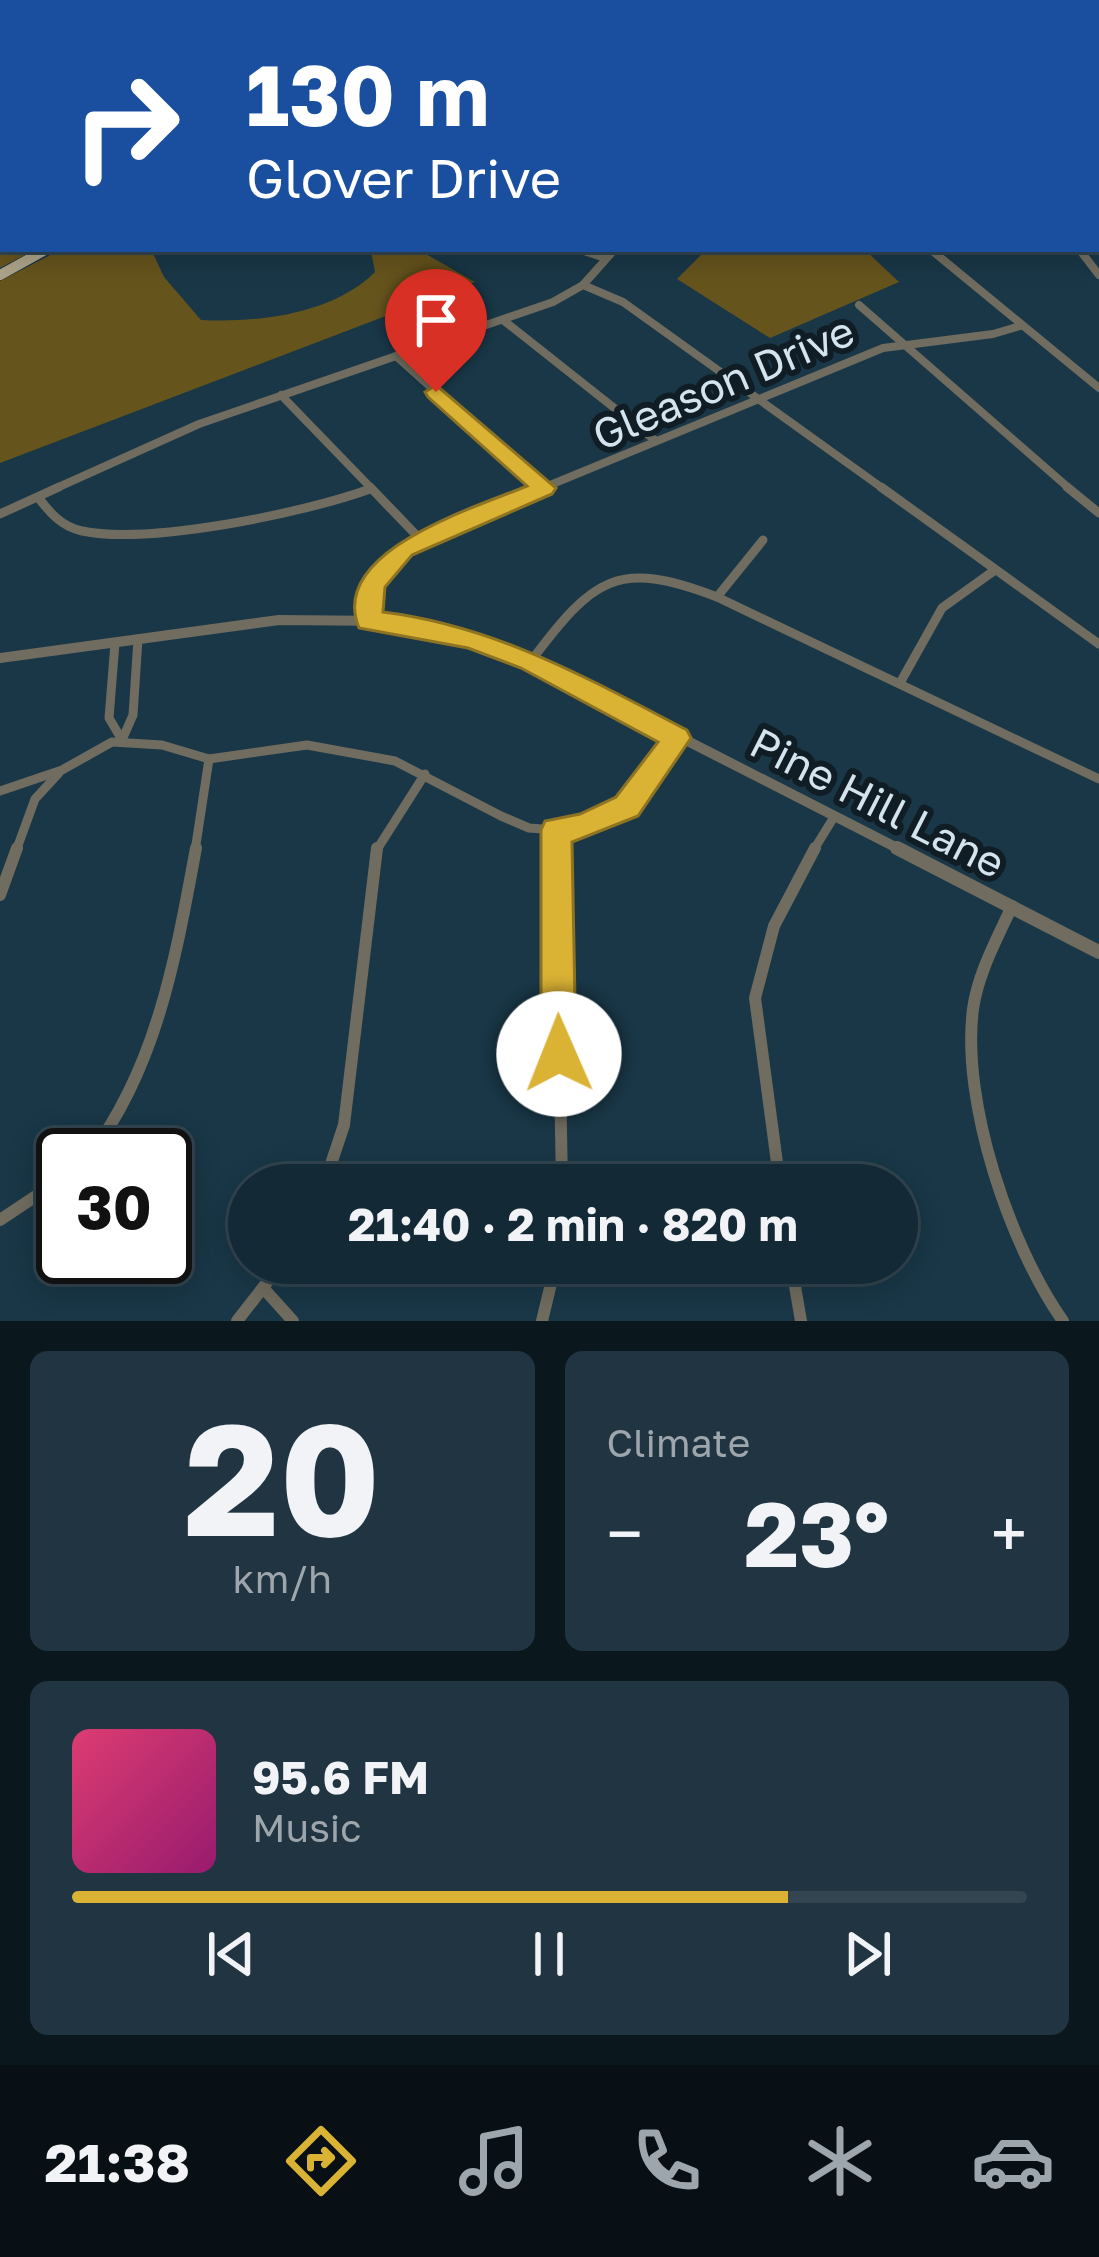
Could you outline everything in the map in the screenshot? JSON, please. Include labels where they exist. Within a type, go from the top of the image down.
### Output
[{"type":"main road","points":[[0,275],[42,252]]},
{"type":"street","points":[[587,252],[605,258]]},
{"type":"street","points":[[0,514],[199,424],[553,302],[583,285],[612,252]]},
{"type":"street","points":[[934,252],[1099,388]]},
{"type":"street","points":[[583,285],[622,302],[1099,644]]},
{"type":"street","points":[[859,305],[1008,440],[1099,513]]},
{"type":"street","points":[[503,320],[656,441]]},
{"type":"street","name":"Gleason Drive","points":[[368,621],[373,585],[381,570],[420,538],[903,344],[993,334],[1020,326]]},
{"type":"street","points":[[396,356],[544,488]]},
{"type":"street","points":[[280,395],[420,538]]},
{"type":"street","points":[[38,497],[58,521],[101,534],[307,509],[370,489]]},
{"type":"street","points":[[717,597],[763,540]]},
{"type":"street","points":[[900,683],[942,608],[995,570]]},
{"type":"street","points":[[531,661],[577,602],[595,587],[621,577],[664,576],[1099,779]]},
{"type":"street","name":"Pine Hill Lane","points":[[0,658],[264,622],[368,621],[440,629],[531,661],[1099,952]]},
{"type":"street","points":[[122,740],[133,716],[137,639]]},
{"type":"street","points":[[115,643],[109,718],[122,740]]},
{"type":"street","points":[[0,791],[62,770],[122,740],[162,745],[209,759],[307,746],[350,749],[425,775],[515,822],[556,830],[583,827],[627,806],[677,738]]},
{"type":"street","points":[[111,1128],[150,1053],[199,835],[209,759]]},
{"type":"street","points":[[0,896],[34,799],[62,770]]},
{"type":"street","points":[[331,1164],[344,1125],[370,879],[378,845],[425,775]]},
{"type":"street","points":[[777,1164],[755,998],[758,969],[783,905],[834,817]]},
{"type":"street","points":[[556,830],[562,1164]]},
{"type":"street","points":[[1012,906],[976,992],[973,1068],[1015,1235],[1032,1276],[1063,1321]]},
{"type":"street","points":[[0,1220],[36,1196]]},
{"type":"street","points":[[237,1321],[270,1284]]},
{"type":"street","points":[[542,1321],[551,1284]]},
{"type":"street","points":[[794,1284],[801,1321]]},
{"type":"street","points":[[266,1290],[293,1321]]},
{"type":"shaded area","points":[[0,252],[30,252],[0,268]]},
{"type":"shaded area","points":[[56,252],[152,252],[164,277],[201,320],[270,317],[338,298],[375,272],[368,252],[422,252],[475,282],[0,463],[0,281]]},
{"type":"shaded area","points":[[704,252],[867,252],[899,282],[770,338],[677,279]]},
{"type":"route","points":[[436,392],[544,488],[420,538],[392,558],[373,585],[368,621],[440,629],[531,661],[677,738],[627,806],[583,827],[556,830],[559,1054]]}]
